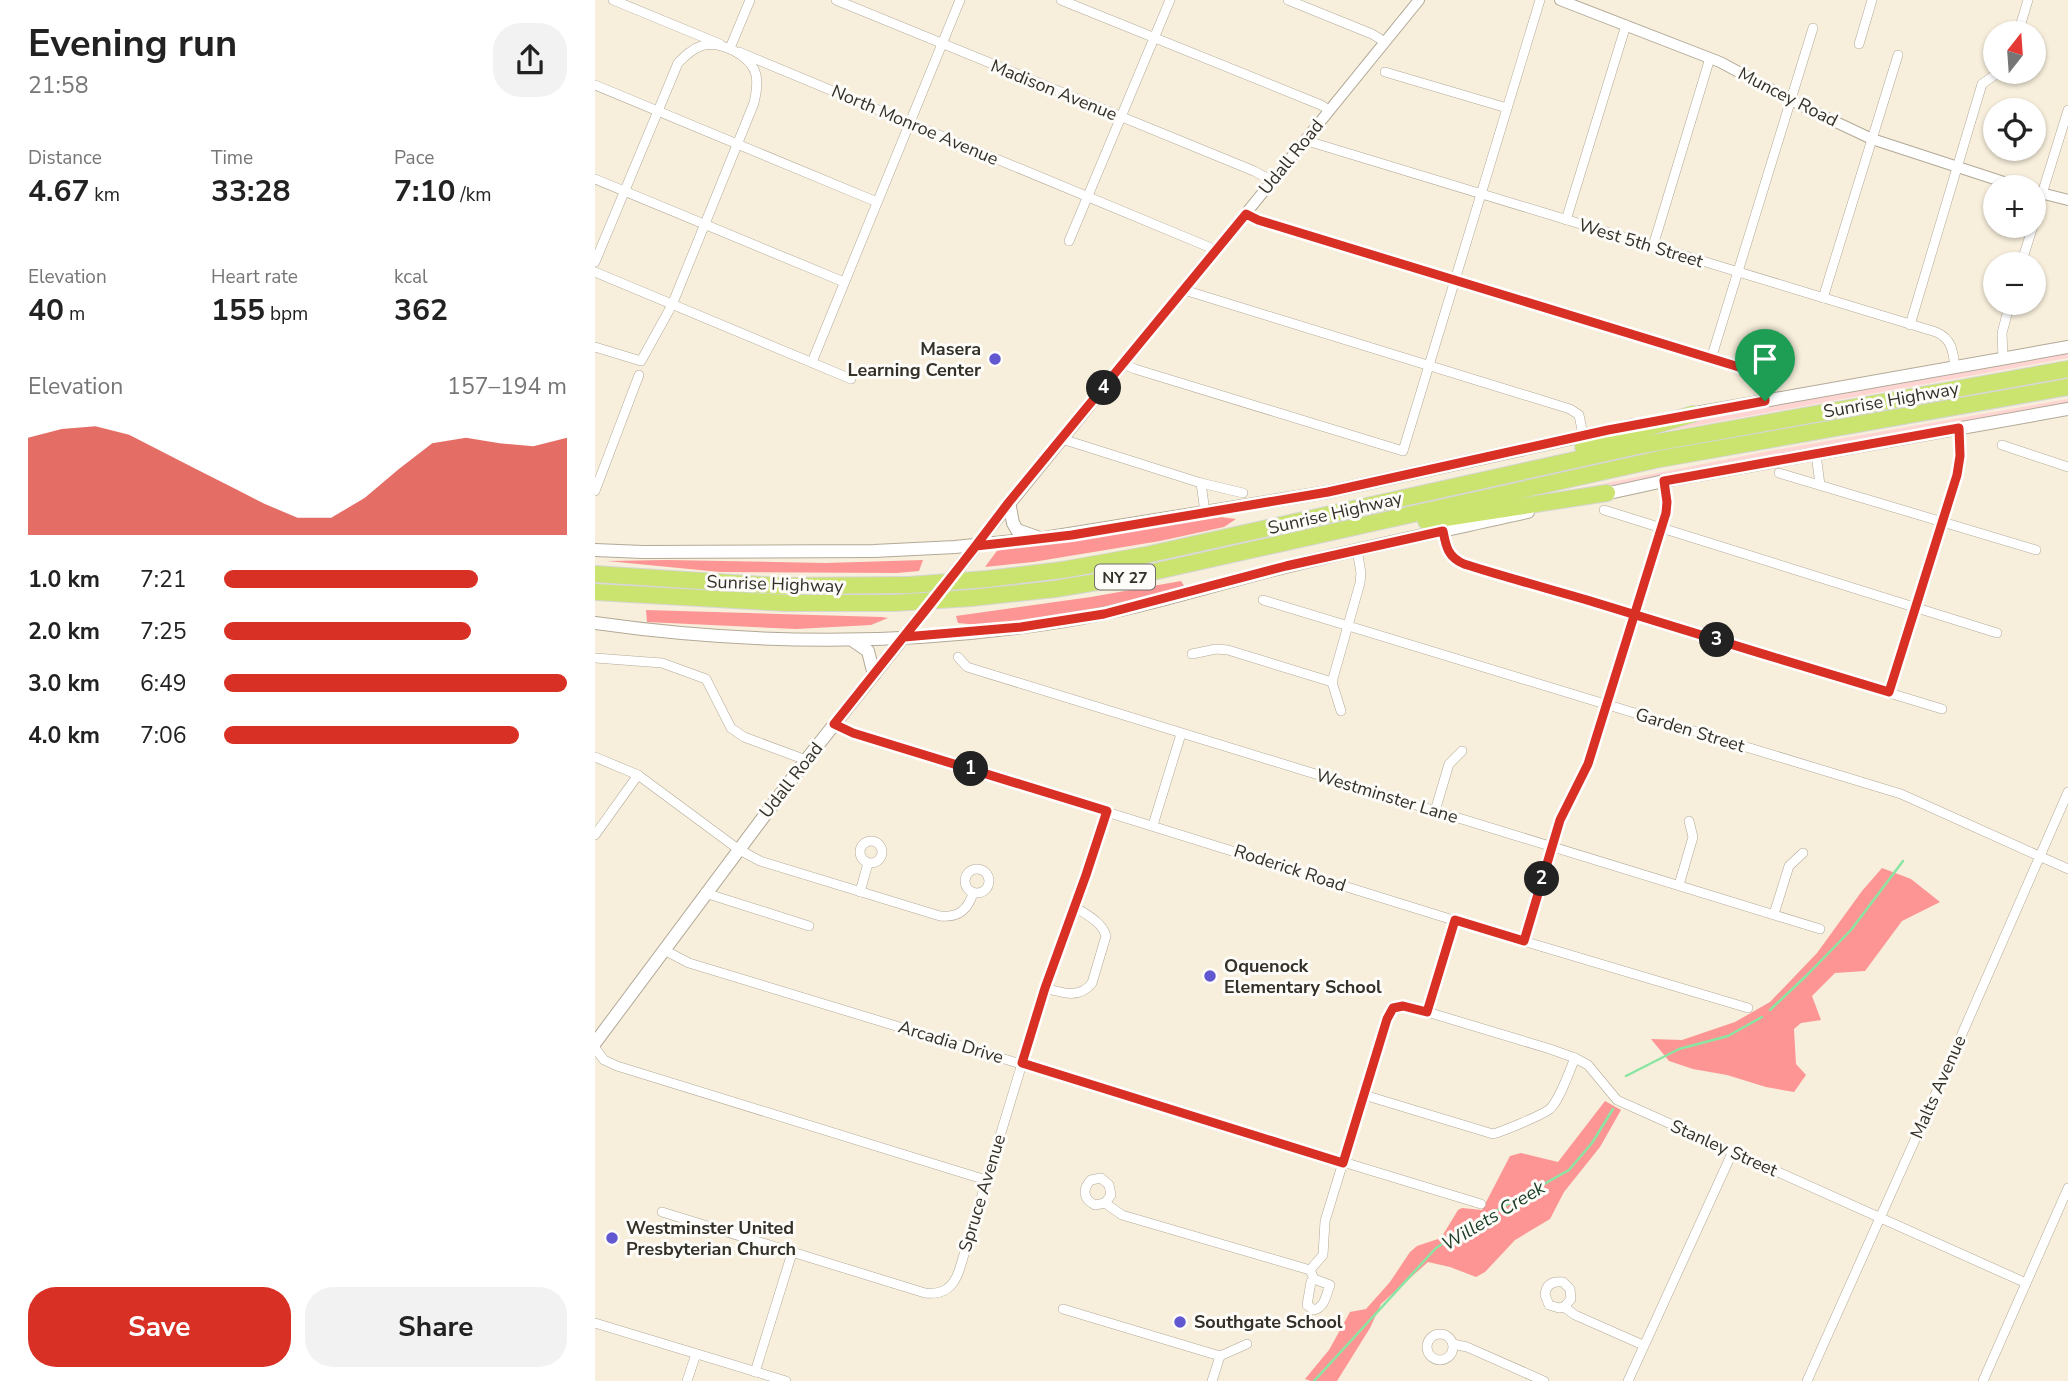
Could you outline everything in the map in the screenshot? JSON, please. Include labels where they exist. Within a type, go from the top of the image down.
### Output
[{"type":"highway","name":"Sunrise Highway","points":[[597,574],[770,586],[848,586],[987,579],[1083,567],[1656,442],[2068,369]]},
{"type":"highway","name":"Sunrise Highway","points":[[595,592],[766,603],[894,603],[1055,589],[1139,575],[1660,459],[2068,387]]},
{"type":"highway","points":[[1504,475],[1565,452],[1693,414]]},
{"type":"highway","points":[[1343,530],[1411,523],[1607,493]]},
{"type":"main road","name":"Sunrise Highway","points":[[595,550],[852,552],[976,546],[1044,538],[1355,487],[1584,435],[2068,347]]},
{"type":"main road","points":[[595,623],[713,635],[848,639],[999,630],[1094,616],[1307,561],[1664,481],[2068,409]]},
{"type":"main road","points":[[1009,502],[1017,530],[1044,538]]},
{"type":"main road","name":"Udall Road","points":[[595,1046],[738,849],[976,546]]},
{"type":"main road","points":[[848,639],[868,651],[874,675]]},
{"type":"street","name":"North Monroe Avenue","points":[[613,0],[1216,250]]},
{"type":"street","points":[[730,48],[750,0]]},
{"type":"street","name":"Madison Avenue","points":[[836,0],[1272,181]]},
{"type":"street","points":[[811,362],[960,0]]},
{"type":"street","points":[[1061,0],[1321,104],[1329,110]]},
{"type":"street","points":[[1069,241],[1170,0]]},
{"type":"street","points":[[1288,0],[1385,41]]},
{"type":"street","name":"Udall Road","points":[[976,546],[1419,0]]},
{"type":"street","points":[[1123,364],[1403,451],[1540,0]]},
{"type":"street","name":"Muncey Road","points":[[1560,0],[1710,58],[1872,139],[1983,176]]},
{"type":"street","points":[[1859,44],[1872,0]]},
{"type":"street","points":[[2022,21],[2028,0]]},
{"type":"street","points":[[1566,220],[1626,25]]},
{"type":"street","points":[[1711,359],[1813,28]]},
{"type":"street","points":[[595,262],[678,63],[691,51],[703,45],[730,48],[752,66],[757,89],[754,103],[672,305],[641,361],[595,347]]},
{"type":"street","points":[[1823,298],[1898,55]]},
{"type":"street","points":[[1653,246],[1710,58]]},
{"type":"street","points":[[1385,72],[1507,108]]},
{"type":"street","points":[[1910,325],[1983,83]]},
{"type":"street","points":[[595,85],[877,202]]},
{"type":"street","points":[[2044,175],[2068,110]]},
{"type":"street","name":"West 5th Street","points":[[1307,139],[1936,332],[1947,339],[1951,346],[1955,367]]},
{"type":"street","points":[[595,179],[844,282]]},
{"type":"street","points":[[2046,194],[2068,200]]},
{"type":"street","points":[[1246,214],[1258,220],[1759,374],[1763,380],[1765,401]]},
{"type":"street","points":[[595,272],[851,379]]},
{"type":"street","points":[[1184,290],[1573,410],[1580,419],[1584,435]]},
{"type":"street","points":[[2003,358],[2002,333],[2007,315]]},
{"type":"street","points":[[595,491],[639,374]]},
{"type":"street","points":[[1889,692],[1958,468],[1959,428]]},
{"type":"street","points":[[1062,439],[1201,483],[1243,493]]},
{"type":"street","points":[[2001,445],[2068,467]]},
{"type":"street","points":[[1816,454],[1819,485]]},
{"type":"street","points":[[1779,473],[2036,550]]},
{"type":"street","points":[[1524,941],[1566,805],[1588,764],[1661,528],[1667,508],[1664,481]]},
{"type":"street","points":[[1201,483],[1205,512]]},
{"type":"street","points":[[1604,510],[1997,633]]},
{"type":"street","points":[[1443,531],[1448,552],[1459,562],[1942,709]]},
{"type":"street","points":[[1341,712],[1332,682],[1361,578],[1357,550]]},
{"type":"street","name":"Garden Street","points":[[1263,600],[1909,797],[2068,869]]},
{"type":"street","points":[[1192,654],[1216,649],[1228,650],[1332,682]]},
{"type":"street","name":"Westminster Lane","points":[[958,657],[967,667],[1820,929]]},
{"type":"street","points":[[595,658],[662,663],[706,680],[731,728],[744,737],[806,760]]},
{"type":"street","name":"Roderick Road","points":[[834,724],[853,733],[1748,1008]]},
{"type":"street","points":[[1153,825],[1181,734]]},
{"type":"street","points":[[1435,811],[1449,764],[1462,751]]},
{"type":"street","points":[[595,757],[638,775],[738,849],[760,861],[940,916],[960,914],[973,892]]},
{"type":"street","points":[[595,835],[638,775]]},
{"type":"street","name":"Malts Avenue","points":[[1807,1381],[2068,792]]},
{"type":"street","name":"Spruce Avenue","points":[[662,1212],[925,1293],[943,1292],[955,1280],[1045,988],[1107,811]]},
{"type":"street","points":[[1679,885],[1693,837],[1689,821]]},
{"type":"street","points":[[1774,914],[1789,866],[1803,853]]},
{"type":"street","points":[[860,892],[868,863]]},
{"type":"street","points":[[705,893],[809,926]]},
{"type":"street","points":[[1045,988],[1077,994],[1092,983],[1106,936],[1099,924],[1075,907]]},
{"type":"street","points":[[1427,1012],[1455,920]]},
{"type":"street","name":"Arcadia Drive","points":[[664,950],[689,963],[1481,1204]]},
{"type":"street","name":"Stanley Street","points":[[1364,1096],[1387,1019],[1393,1008],[1403,1006],[1427,1012],[1574,1058],[1588,1065],[1617,1100],[2027,1283]]},
{"type":"street","points":[[595,1046],[604,1060],[617,1066],[986,1180]]},
{"type":"street","points":[[1105,1203],[1122,1215],[1312,1274],[1323,1255],[1325,1221],[1364,1096],[1493,1133],[1505,1131],[1550,1109],[1574,1058]]},
{"type":"street","points":[[1628,1381],[1733,1151]]},
{"type":"street","points":[[1983,1381],[2068,1188]]},
{"type":"street","points":[[755,1372],[792,1252]]},
{"type":"street","points":[[1564,1307],[1575,1315],[1643,1345]]},
{"type":"street","points":[[1063,1309],[1220,1356],[1247,1344]]},
{"type":"street","points":[[595,1323],[786,1381]]},
{"type":"street","points":[[1453,1344],[1467,1347],[1544,1381]]},
{"type":"street","points":[[687,1381],[696,1354]]},
{"type":"street","points":[[1212,1381],[1220,1356]]},
{"type":"shaded area","points":[[2068,352],[2068,358],[1650,434],[1703,418]]},
{"type":"shaded area","points":[[2068,399],[2068,404],[1575,496],[1541,496],[1769,451]]},
{"type":"shaded area","points":[[1220,517],[1236,519],[1224,527],[1160,541],[1033,562],[985,567],[999,548]]},
{"type":"shaded area","points":[[923,560],[919,571],[897,573],[720,572],[607,561],[826,563]]},
{"type":"shaded area","points":[[1181,581],[1184,586],[1090,613],[979,625],[958,623],[956,616],[1091,597]]},
{"type":"shaded area","points":[[646,610],[888,618],[871,625],[796,629],[647,622]]},
{"type":"shaded area","points":[[1882,868],[1911,879],[1940,902],[1902,921],[1865,971],[1835,973],[1812,996],[1821,1020],[1801,1023],[1794,1029],[1796,1064],[1806,1075],[1794,1092],[1669,1061],[1651,1039],[1682,1040],[1735,1022],[1770,1002],[1817,953]]},
{"type":"shaded area","points":[[1605,1101],[1621,1110],[1600,1147],[1564,1192],[1550,1219],[1515,1240],[1485,1272],[1476,1277],[1428,1262],[1381,1304],[1370,1328],[1337,1381],[1305,1379],[1329,1350],[1350,1312],[1366,1309],[1390,1282],[1410,1252],[1417,1246],[1441,1238],[1458,1210],[1482,1210],[1510,1156],[1521,1153],[1558,1162]]},
{"type":"waterway","name":"Willets Creek","points":[[1770,1010],[1851,930],[1903,861]]},
{"type":"waterway","name":"Willets Creek","points":[[1626,1076],[1679,1049],[1728,1036],[1762,1017]]},
{"type":"waterway","name":"Willets Creek","points":[[1314,1381],[1436,1248],[1569,1170],[1592,1143],[1613,1109]]},
{"type":"place","name":"Masera Learning Center","points":[[995,359]]},
{"type":"place","name":"Oquenock Elementary School","points":[[1210,976]]},
{"type":"place","name":"Westminster United Presbyterian Church","points":[[612,1238]]},
{"type":"place","name":"Southgate School","points":[[1180,1322]]},
{"type":"route","points":[[1765,401],[1608,430],[1328,492],[1072,535],[976,546],[834,724],[853,733],[1107,811],[1045,988],[1022,1063],[1343,1163],[1387,1019],[1393,1008],[1403,1006],[1427,1012],[1455,920],[1524,941],[1560,820],[1588,764],[1633,614],[1666,513],[1664,481],[1959,428],[1960,456],[1957,475],[1889,692],[1633,614],[1464,564],[1448,552],[1443,531],[1286,566],[1104,614],[1021,627],[904,637],[976,546],[1009,502],[1246,214],[1258,220],[1752,371],[1759,374],[1763,380],[1765,401]]}]
